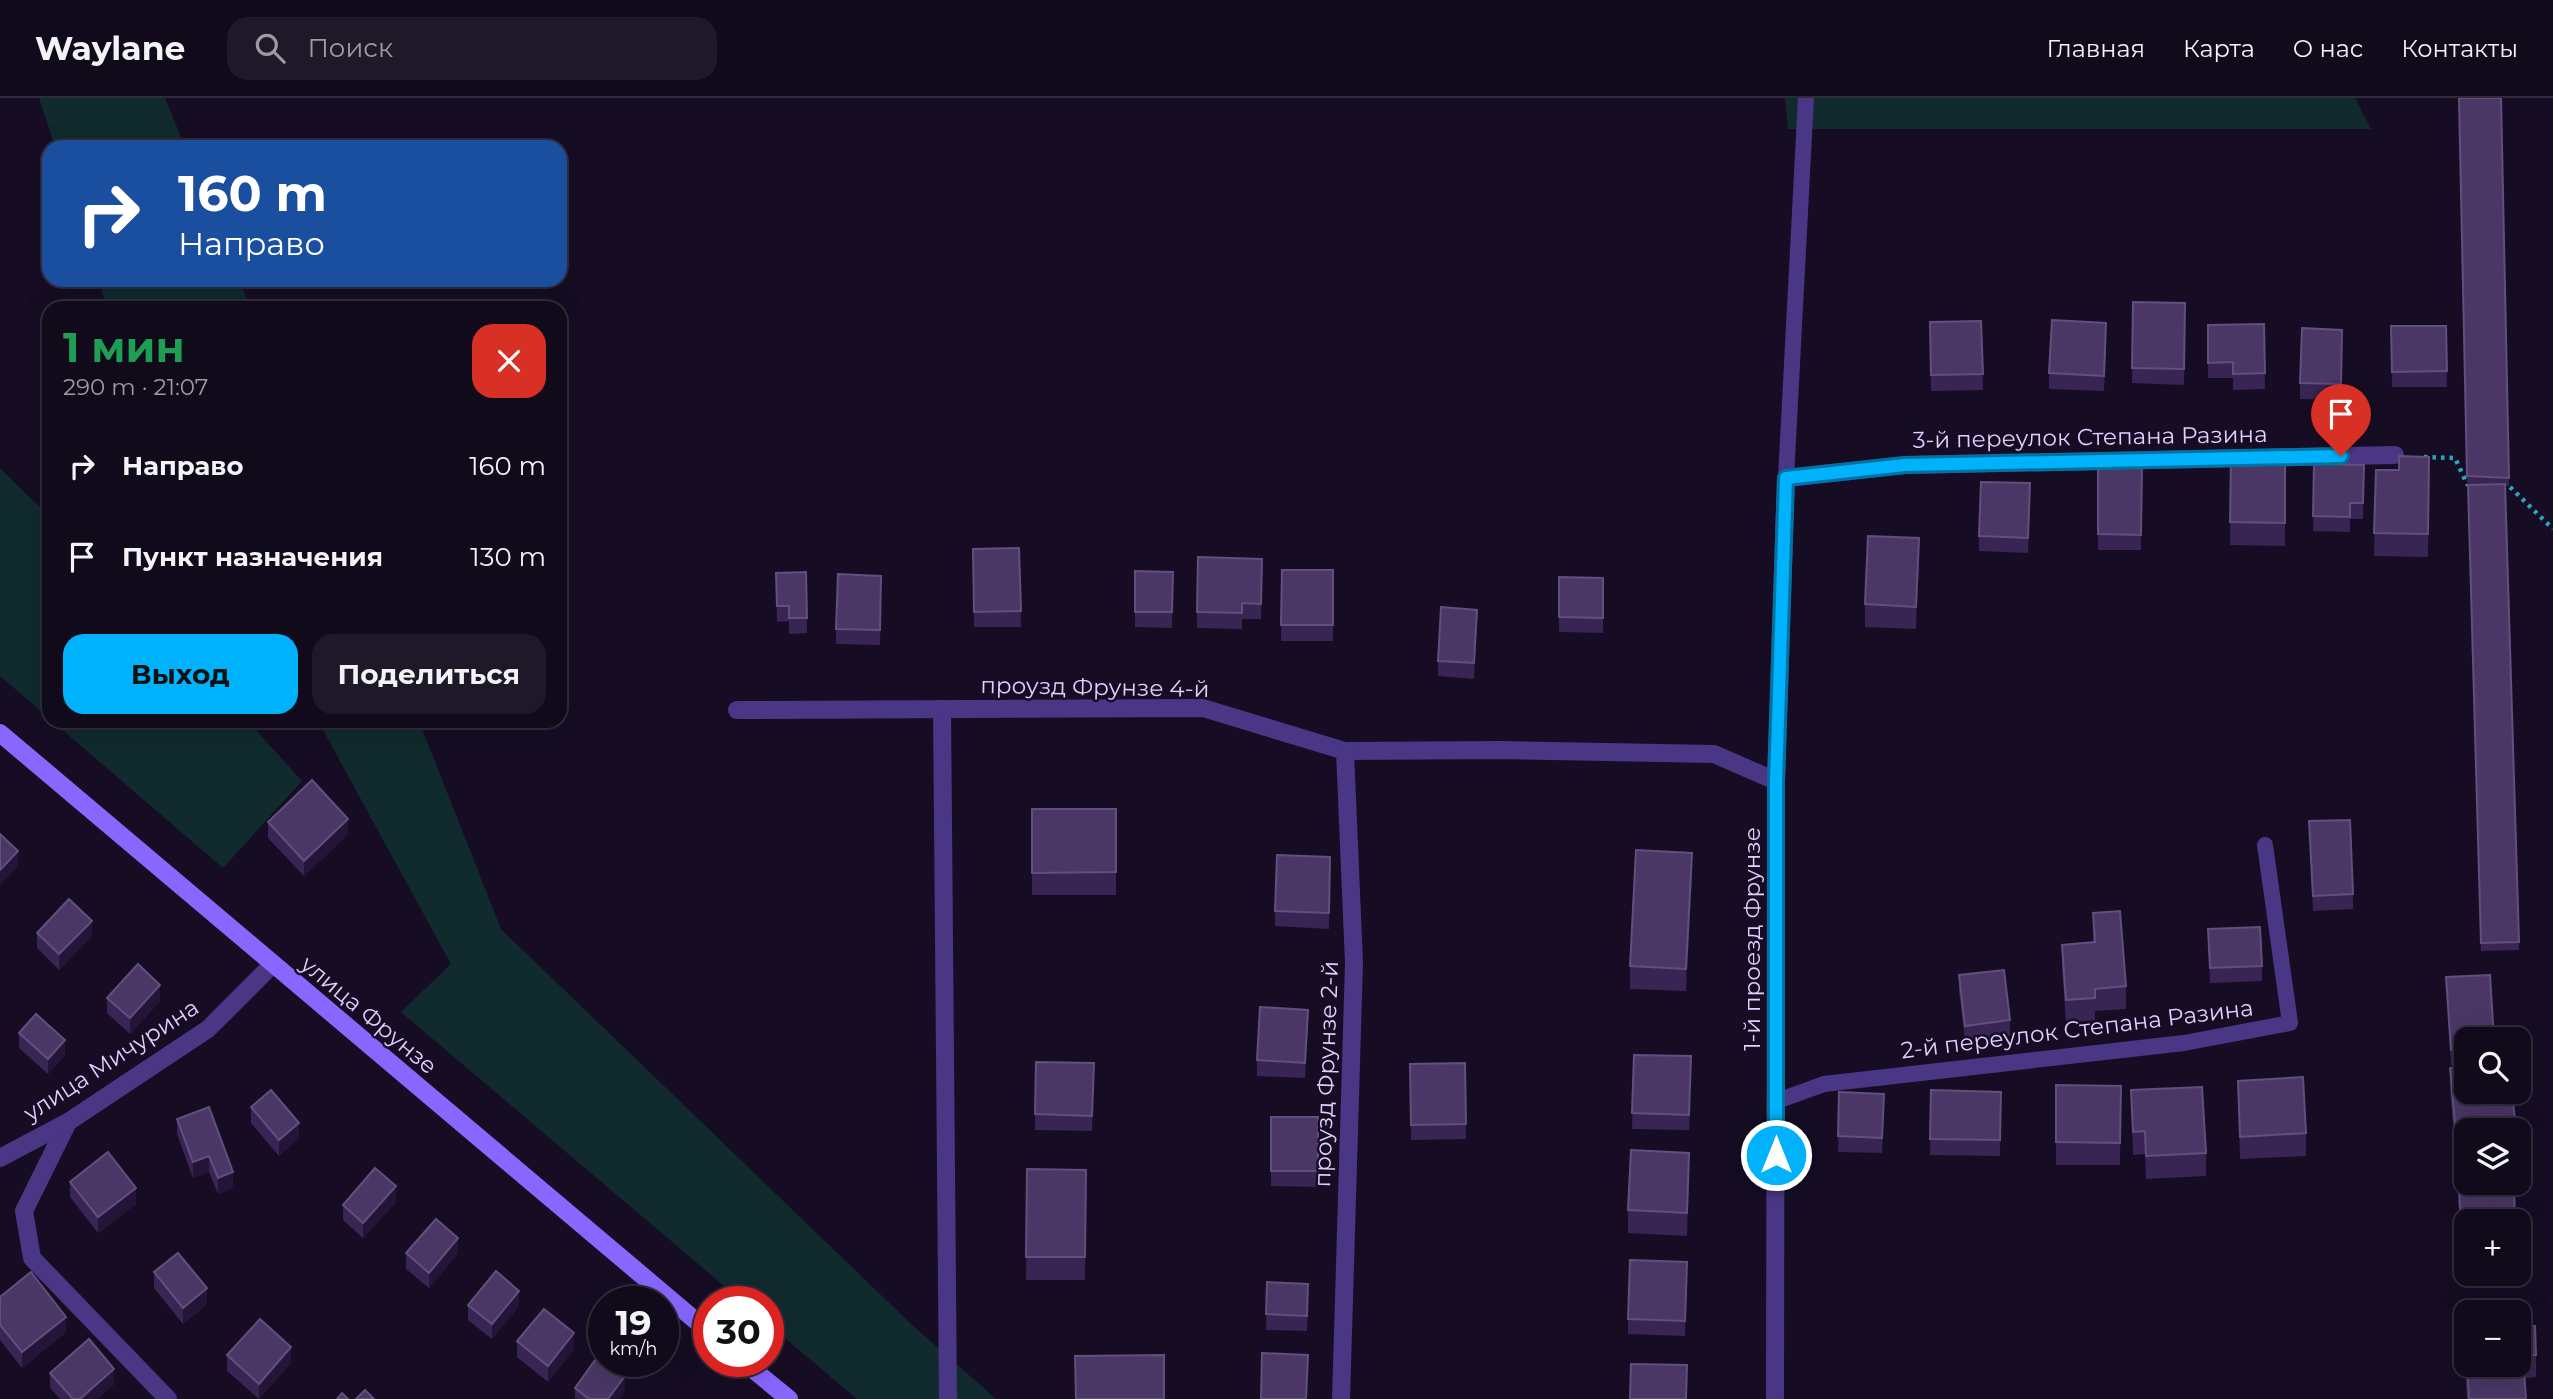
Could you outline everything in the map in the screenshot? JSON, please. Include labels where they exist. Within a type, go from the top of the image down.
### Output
[{"type":"street","name":"3-й переулок Степана Разина","points":[[1786,478],[1905,465],[2395,455]]},
{"type":"street","name":"1-й проезд Фрунзе","points":[[1775,1399],[1776,781],[1786,478]]},
{"type":"street","name":"проузд Фрунзе 4-й","points":[[737,710],[1203,708],[1345,751],[1501,750],[1714,754],[1776,781]]},
{"type":"street","points":[[942,709],[948,1399]]},
{"type":"street","name":"улица Фрунзе","points":[[0,733],[693,1319]]},
{"type":"street","name":"проузд Фрунзе 2-й","points":[[1341,1399],[1354,963],[1345,751]]},
{"type":"street","name":"улица Мичурина","points":[[0,1158],[68,1122],[208,1029],[272,965]]},
{"type":"street","points":[[68,1122],[24,1211],[32,1258],[167,1399]]},
{"type":"street","points":[[762,1377],[789,1399]]},
{"type":"lane","points":[[1786,478],[1806,98]]},
{"type":"lane","name":"2-й переулок Степана Разина","points":[[1777,1101],[1824,1084],[2184,1043],[2290,1023],[2265,845]]},
{"type":"path","points":[[2395,455],[2455,458],[2467,484],[2508,486],[2553,529]]},
{"type":"green space","points":[[39,98],[165,98],[182,140],[53,140]]},
{"type":"green space","points":[[1785,98],[2355,98],[2371,129],[1788,129]]},
{"type":"green space","points":[[100,287],[242,287],[248,301],[105,301]]},
{"type":"green space","points":[[0,468],[42,509],[42,712],[0,676]]},
{"type":"green space","points":[[60,728],[254,728],[302,781],[223,868]]},
{"type":"green space","points":[[322,728],[422,728],[501,929],[910,1323],[996,1399],[857,1399],[784,1337],[784,1286],[724,1286],[401,1012],[451,964]]},
{"type":"building","points":[[2459,98],[2501,98],[2509,478],[2467,476]]},
{"type":"building","points":[[2133,302],[2185,303],[2184,369],[2132,368]]},
{"type":"building","points":[[2052,320],[2106,323],[2104,376],[2049,373]]},
{"type":"building","points":[[1981,321],[1983,374],[1931,375],[1930,322]]},
{"type":"building","points":[[2264,324],[2265,373],[2233,374],[2233,362],[2208,363],[2208,325]]},
{"type":"building","points":[[2391,326],[2446,326],[2447,371],[2392,372]]},
{"type":"building","points":[[2302,328],[2342,330],[2341,384],[2300,383]]},
{"type":"building","points":[[2399,456],[2429,457],[2428,534],[2374,533],[2376,470],[2399,470]]},
{"type":"building","points":[[2231,457],[2285,458],[2285,523],[2230,522]]},
{"type":"building","points":[[2098,463],[2142,464],[2141,535],[2098,534]]},
{"type":"building","points":[[2314,464],[2364,465],[2363,503],[2350,503],[2350,517],[2313,516]]},
{"type":"building","points":[[1981,482],[2030,483],[2028,538],[1979,536]]},
{"type":"building","points":[[2505,484],[2519,942],[2481,943],[2468,485]]},
{"type":"building","points":[[1868,536],[1919,538],[1916,607],[1865,604]]},
{"type":"building","points":[[1019,548],[1021,611],[974,612],[973,549]]},
{"type":"building","points":[[1198,557],[1262,559],[1261,604],[1242,603],[1242,613],[1197,612]]},
{"type":"building","points":[[1282,570],[1333,570],[1333,625],[1281,625]]},
{"type":"building","points":[[1135,571],[1173,572],[1172,612],[1135,612]]},
{"type":"building","points":[[806,572],[807,618],[789,618],[789,606],[777,606],[776,573]]},
{"type":"building","points":[[838,574],[881,576],[880,630],[836,629]]},
{"type":"building","points":[[1559,577],[1603,578],[1603,618],[1559,617]]},
{"type":"building","points":[[1441,607],[1477,610],[1474,663],[1438,661]]},
{"type":"building","points":[[312,780],[348,819],[304,861],[268,822]]},
{"type":"building","points":[[1032,809],[1116,809],[1116,872],[1032,873]]},
{"type":"building","points":[[2350,820],[2353,894],[2313,896],[2309,821]]},
{"type":"building","points":[[0,834],[18,851],[0,870]]},
{"type":"building","points":[[1636,850],[1692,853],[1686,969],[1630,966]]},
{"type":"building","points":[[1277,855],[1330,857],[1329,913],[1275,911]]},
{"type":"building","points":[[69,899],[92,921],[59,954],[37,933]]},
{"type":"building","points":[[2120,911],[2126,986],[2095,989],[2095,998],[2066,1000],[2062,945],[2095,942],[2093,913]]},
{"type":"building","points":[[2260,927],[2262,966],[2210,968],[2208,929]]},
{"type":"building","points":[[138,964],[160,985],[130,1018],[107,998]]},
{"type":"building","points":[[2004,970],[2010,1020],[1965,1026],[1959,975]]},
{"type":"building","points":[[2490,975],[2493,1027],[2454,1027],[2454,1050],[2451,1050],[2446,977]]},
{"type":"building","points":[[1260,1007],[1308,1010],[1305,1063],[1257,1060]]},
{"type":"building","points":[[36,1014],[65,1040],[48,1059],[19,1033]]},
{"type":"building","points":[[1634,1055],[1691,1056],[1689,1115],[1632,1113]]},
{"type":"building","points":[[1036,1062],[1094,1063],[1092,1116],[1035,1114]]},
{"type":"building","points":[[1465,1063],[1466,1124],[1411,1125],[1410,1064]]},
{"type":"building","points":[[2450,1068],[2454,1068],[2454,1104],[2513,1104],[2515,1118],[2454,1118]]},
{"type":"building","points":[[2303,1077],[2306,1133],[2240,1137],[2238,1081]]},
{"type":"building","points":[[2056,1085],[2121,1086],[2120,1143],[2056,1142]]},
{"type":"building","points":[[2202,1087],[2206,1153],[2146,1156],[2145,1131],[2133,1132],[2131,1090]]},
{"type":"building","points":[[271,1090],[299,1123],[279,1140],[251,1107]]},
{"type":"building","points":[[1931,1090],[2001,1092],[2000,1140],[1930,1139]]},
{"type":"building","points":[[1839,1092],[1884,1094],[1882,1138],[1838,1136]]},
{"type":"building","points":[[209,1107],[233,1172],[218,1178],[209,1156],[193,1162],[177,1119]]},
{"type":"building","points":[[1271,1117],[1318,1117],[1318,1171],[1271,1171]]},
{"type":"building","points":[[1631,1150],[1689,1153],[1687,1213],[1628,1210]]},
{"type":"building","points":[[108,1152],[136,1188],[98,1217],[70,1182]]},
{"type":"building","points":[[375,1168],[396,1186],[363,1223],[343,1205]]},
{"type":"building","points":[[1027,1169],[1086,1170],[1085,1257],[1026,1257]]},
{"type":"building","points":[[2459,1195],[2514,1195],[2515,1209],[2460,1209]]},
{"type":"building","points":[[436,1219],[458,1238],[429,1273],[406,1253]]},
{"type":"building","points":[[178,1253],[207,1288],[183,1308],[154,1272]]},
{"type":"building","points":[[1630,1260],[1687,1262],[1685,1321],[1628,1319]]},
{"type":"building","points":[[496,1271],[519,1291],[492,1324],[468,1305]]},
{"type":"building","points":[[31,1272],[66,1317],[22,1352],[0,1325],[0,1297]]},
{"type":"building","points":[[1267,1282],[1308,1284],[1307,1316],[1266,1314]]},
{"type":"building","points":[[544,1309],[574,1333],[548,1366],[517,1341]]},
{"type":"building","points":[[260,1319],[291,1347],[259,1384],[227,1355]]},
{"type":"building","points":[[2531,1326],[2535,1326],[2536,1355],[2531,1355]]},
{"type":"building","points":[[89,1339],[114,1369],[80,1399],[73,1399],[50,1373]]},
{"type":"building","points":[[1262,1353],[1308,1355],[1306,1399],[1261,1399]]},
{"type":"building","points":[[1164,1355],[1164,1399],[1076,1399],[1075,1356]]},
{"type":"building","points":[[1631,1364],[1687,1365],[1686,1399],[1630,1399]]},
{"type":"building","points":[[588,1370],[588,1377],[624,1377],[608,1399],[589,1399],[575,1388]]},
{"type":"building","points":[[2468,1377],[2524,1377],[2526,1399],[2469,1399]]},
{"type":"building","points":[[365,1390],[374,1399],[356,1399]]},
{"type":"building","points":[[342,1393],[348,1399],[337,1399]]},
{"type":"route","points":[[1776,1155],[1776,781],[1786,478],[1905,465],[2341,456]]}]
